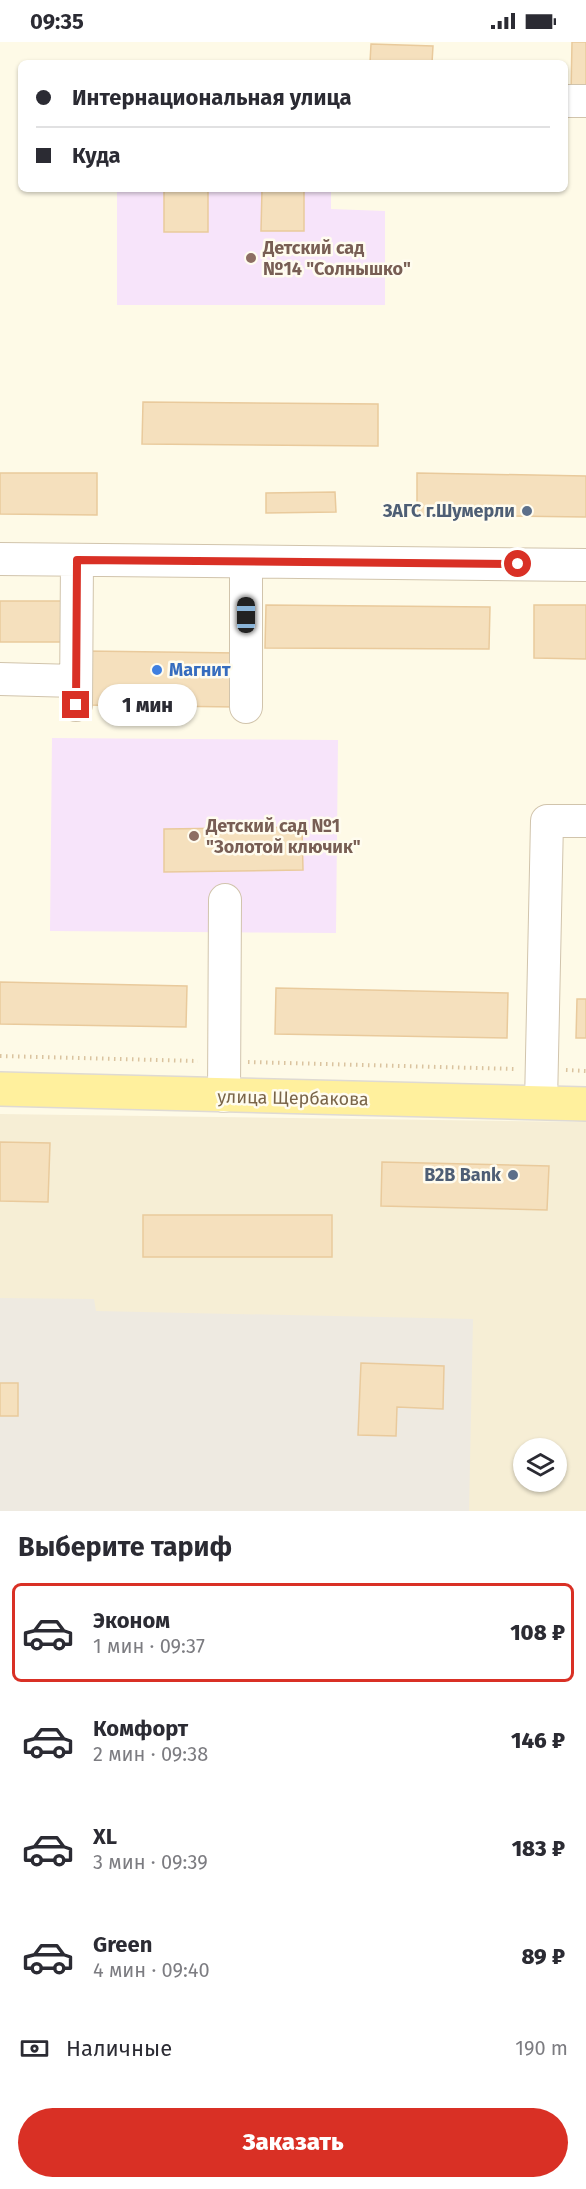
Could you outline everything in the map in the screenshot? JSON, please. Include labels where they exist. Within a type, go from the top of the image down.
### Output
[{"type":"main road","name":"улица Щербакова","points":[[0,1089],[586,1104]]},
{"type":"street","points":[[568,101],[586,101]]},
{"type":"street","points":[[0,559],[586,565]]},
{"type":"street","points":[[0,679],[76,693],[77,560]]},
{"type":"street","points":[[246,562],[246,707]]},
{"type":"street","points":[[541,1103],[547,821],[586,821]]},
{"type":"street","points":[[224,1096],[225,900]]},
{"type":"path","points":[[0,1056],[586,1071]]},
{"type":"shaded area","name":"Детский сад №14 \"Солнышко\"","points":[[117,192],[331,192],[331,209],[385,211],[385,305],[117,305]]},
{"type":"shaded area","name":"Детский сад №1 \"Золотой ключик\"","points":[[52,738],[338,740],[336,933],[50,931]]},
{"type":"shaded area","points":[[0,1114],[586,1122],[586,1511],[0,1511]]},
{"type":"shaded area","points":[[0,1298],[94,1299],[96,1311],[473,1319],[469,1511],[0,1511]]},
{"type":"building","points":[[572,42],[586,42],[586,94],[571,94]]},
{"type":"building","points":[[371,44],[433,46],[432,60],[370,60]]},
{"type":"building","points":[[164,192],[208,192],[208,232],[164,232]]},
{"type":"building","points":[[262,192],[304,192],[304,231],[261,231]]},
{"type":"building","points":[[143,402],[378,404],[378,446],[142,444]]},
{"type":"building","points":[[0,473],[97,473],[97,515],[0,514]]},
{"type":"building","points":[[417,473],[586,476],[586,517],[417,515]]},
{"type":"building","points":[[335,492],[336,512],[266,513],[266,493]]},
{"type":"building","points":[[0,601],[74,601],[74,642],[0,642]]},
{"type":"building","points":[[266,605],[490,607],[489,649],[265,648]]},
{"type":"building","points":[[534,605],[586,605],[586,659],[534,658]]},
{"type":"building","points":[[86,651],[237,653],[236,707],[86,705]]},
{"type":"building","points":[[302,827],[303,870],[164,872],[164,829]]},
{"type":"building","points":[[0,982],[187,986],[186,1027],[0,1024]]},
{"type":"building","points":[[276,988],[508,993],[507,1038],[275,1034]]},
{"type":"building","points":[[577,999],[586,999],[586,1038],[576,1038]]},
{"type":"building","points":[[0,1142],[50,1143],[48,1202],[0,1201]]},
{"type":"building","points":[[382,1162],[549,1166],[547,1210],[381,1206]]},
{"type":"building","points":[[143,1215],[332,1215],[332,1257],[143,1257]]},
{"type":"building","points":[[361,1363],[444,1366],[443,1409],[397,1407],[396,1436],[358,1435]]},
{"type":"building","points":[[0,1383],[18,1383],[18,1416],[0,1416]]},
{"type":"place","name":"Детский сад №14 \"Солнышко\"","points":[[251,258]]},
{"type":"place","name":"ЗАГС г.Шумерли","points":[[527,511]]},
{"type":"place","name":"Магнит","points":[[157,670]]},
{"type":"place","name":"Детский сад №1 \"Золотой ключик\"","points":[[194,836]]},
{"type":"place","name":"B2B Bank","points":[[513,1175]]},
{"type":"route","points":[[76,705],[77,560],[518,564]]}]
